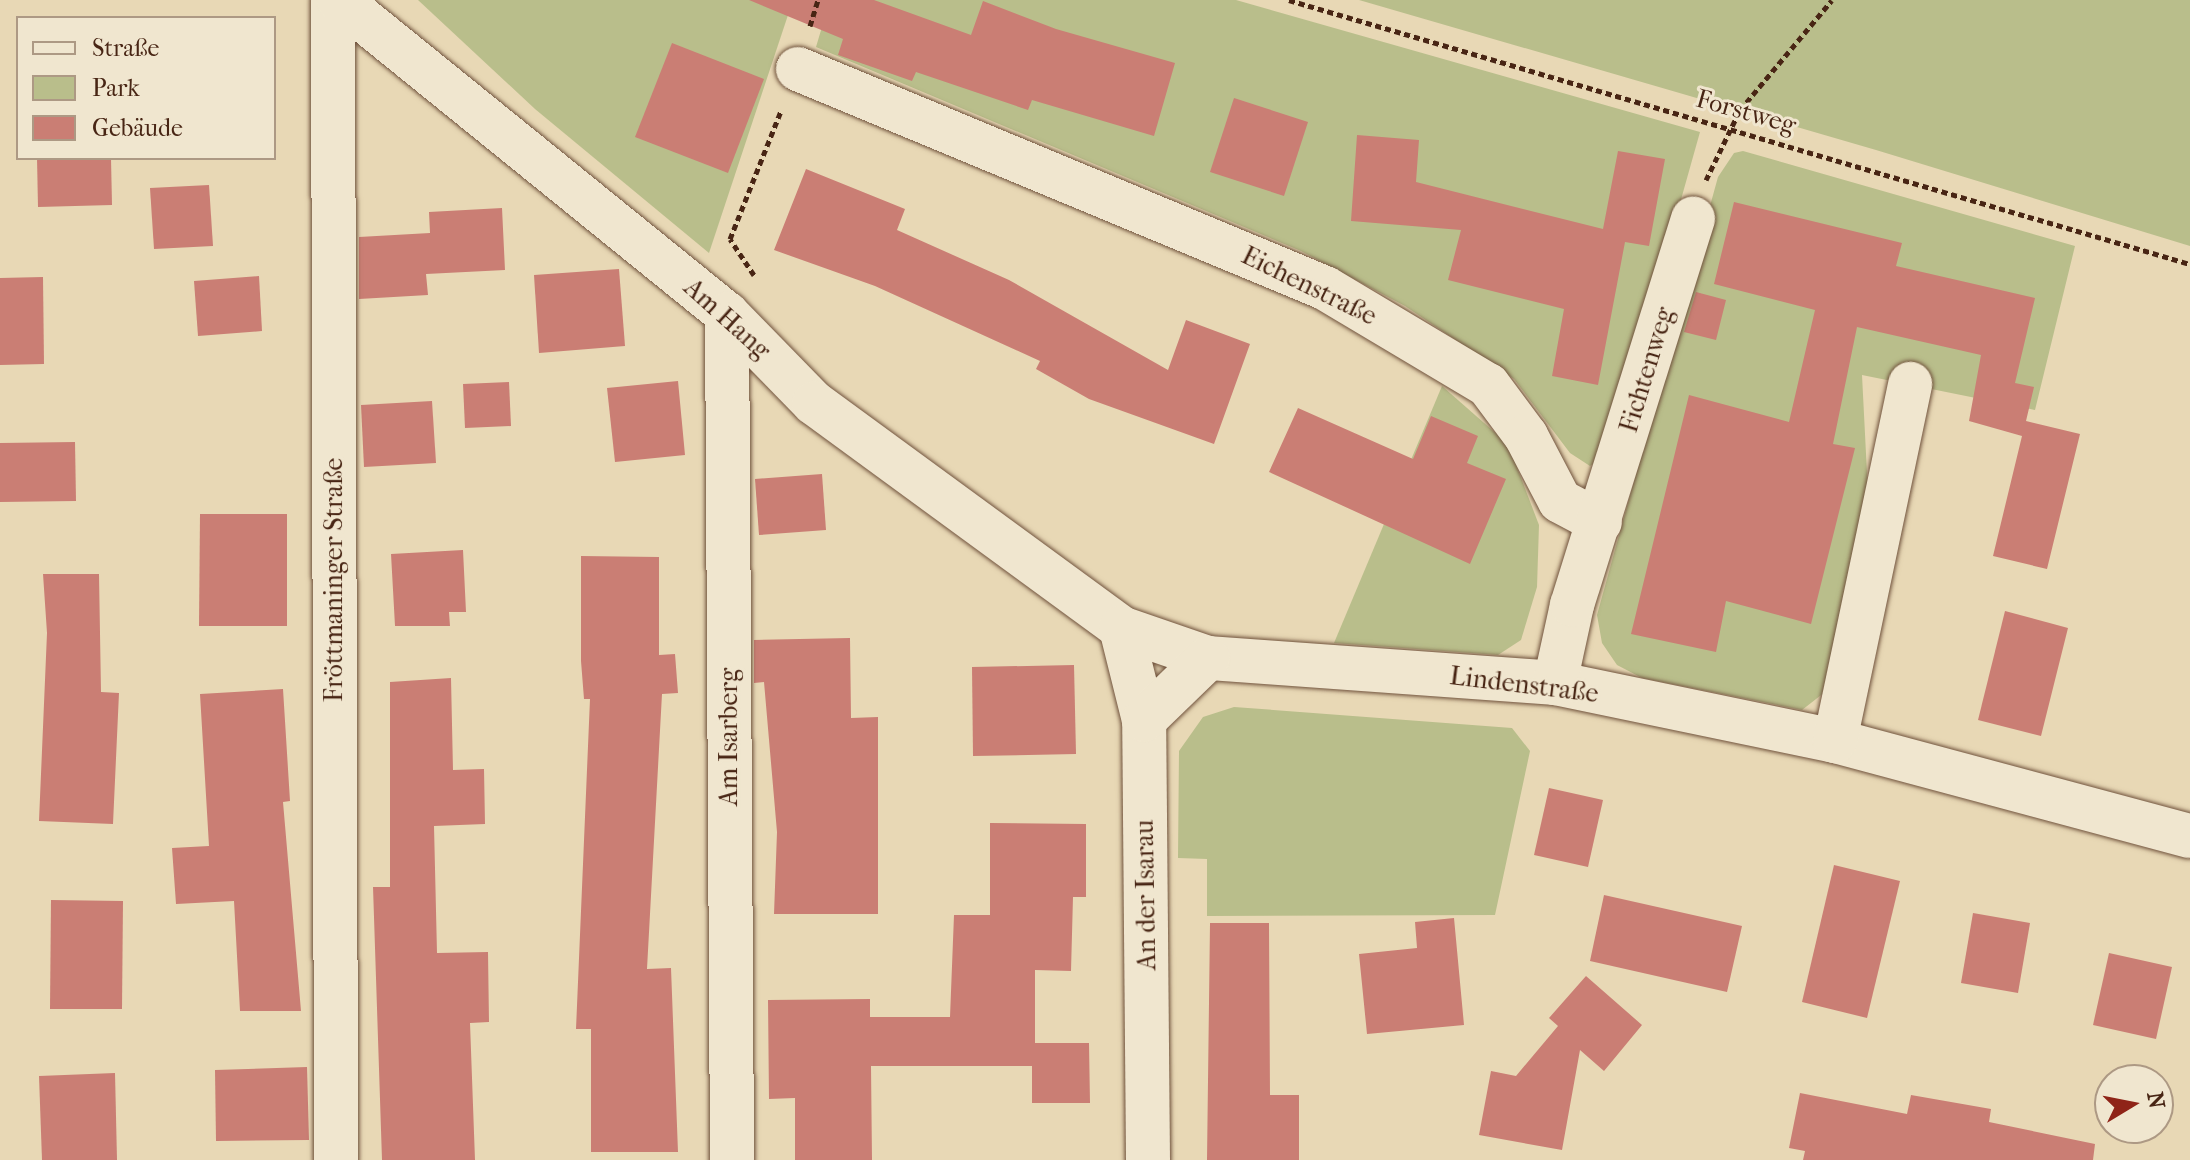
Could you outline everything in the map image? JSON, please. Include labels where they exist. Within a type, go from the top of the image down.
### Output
[{"type":"street","name":"Am Hang","points":[[336,0],[727,314],[814,403],[1121,628],[1208,658]]},
{"type":"street","name":"Fröttmaninger Straße","points":[[336,0],[336,1160]]},
{"type":"street","name":"Eichenstraße","points":[[798,69],[1325,288],[1488,385],[1526,436],[1560,501],[1600,522]]},
{"type":"street","name":"Fichtenweg","points":[[1600,522],[1693,219]]},
{"type":"street","name":"Am Isarberg","points":[[727,314],[732,1160]]},
{"type":"street","points":[[1835,741],[1910,384]]},
{"type":"street","points":[[1555,683],[1572,605],[1600,522]]},
{"type":"street","points":[[1121,628],[1144,720]]},
{"type":"street","points":[[1144,720],[1208,658]]},
{"type":"street","name":"Lindenstraße","points":[[1208,658],[1555,683],[1835,741],[2190,836]]},
{"type":"street","name":"An der Isarau","points":[[1144,720],[1148,1160]]},
{"type":"path","name":"Forstweg","points":[[1289,0],[2190,264]]},
{"type":"path","points":[[1693,219],[1730,128],[1832,0]]},
{"type":"path","points":[[730,239],[798,69]]},
{"type":"green space","points":[[418,0],[793,0],[709,253],[535,109]]},
{"type":"green space","points":[[830,0],[1236,0],[1700,132],[1610,452],[1590,466],[1570,453],[1514,379],[1405,306],[1301,251],[816,47]]},
{"type":"green space","points":[[1359,0],[2190,0],[2190,246],[1876,150]]},
{"type":"green space","points":[[1743,151],[2075,246],[2035,410],[1862,375],[1868,493],[1825,692],[1802,710],[1642,678],[1617,665],[1602,643],[1597,615],[1718,177],[1734,153]]},
{"type":"green space","points":[[1442,386],[1508,444],[1539,525],[1537,587],[1521,640],[1498,655],[1334,643]]},
{"type":"green space","points":[[1234,707],[1512,728],[1530,751],[1495,915],[1207,916],[1207,859],[1178,858],[1179,751],[1203,717]]},
{"type":"building","points":[[749,0],[874,0],[971,35],[983,1],[1056,29],[1175,63],[1154,136],[1032,100],[1028,110],[916,72],[912,81],[838,55],[843,39]]},
{"type":"building","points":[[672,43],[764,79],[728,173],[635,137]]},
{"type":"building","points":[[1234,98],[1308,122],[1284,196],[1210,172]]},
{"type":"building","points":[[1357,135],[1419,140],[1416,182],[1603,229],[1618,151],[1665,159],[1649,246],[1625,242],[1598,385],[1552,376],[1564,309],[1448,280],[1461,230],[1351,221]]},
{"type":"building","points":[[37,160],[111,160],[112,205],[38,207]]},
{"type":"building","points":[[806,169],[905,209],[897,230],[1009,280],[1168,370],[1186,320],[1250,344],[1214,444],[1089,399],[1036,369],[1040,361],[875,286],[774,250]]},
{"type":"building","points":[[209,185],[213,246],[154,249],[150,188]]},
{"type":"building","points":[[1734,202],[1902,243],[1896,266],[2035,298],[2015,383],[2034,387],[2026,421],[2080,434],[2047,569],[1993,556],[2022,436],[1969,421],[1981,355],[1857,327],[1833,444],[1855,448],[1811,624],[1726,601],[1716,652],[1631,634],[1689,395],[1789,422],[1815,310],[1714,284]]},
{"type":"building","points":[[502,208],[505,270],[426,274],[428,295],[359,299],[359,237],[430,233],[429,212]]},
{"type":"building","points":[[619,269],[625,346],[539,353],[534,275]]},
{"type":"building","points":[[259,276],[262,331],[198,336],[194,281]]},
{"type":"building","points":[[43,277],[44,364],[0,365],[0,278]]},
{"type":"building","points":[[1696,292],[1726,300],[1716,340],[1684,332]]},
{"type":"building","points":[[678,381],[685,455],[615,462],[607,388]]},
{"type":"building","points":[[509,382],[511,426],[465,428],[463,384]]},
{"type":"building","points":[[432,401],[436,463],[364,467],[361,405]]},
{"type":"building","points":[[1298,408],[1413,459],[1431,416],[1478,436],[1467,463],[1506,479],[1470,564],[1269,472]]},
{"type":"building","points":[[75,442],[76,501],[0,502],[0,443]]},
{"type":"building","points":[[822,474],[826,530],[759,535],[755,479]]},
{"type":"building","points":[[200,514],[287,514],[287,626],[199,626]]},
{"type":"building","points":[[463,550],[466,612],[449,612],[450,626],[395,626],[391,554]]},
{"type":"building","points":[[581,556],[659,557],[659,655],[675,654],[678,693],[662,694],[647,969],[671,968],[678,1152],[591,1152],[591,1029],[576,1029],[590,699],[584,699],[581,661]]},
{"type":"building","points":[[43,574],[99,574],[101,692],[119,693],[113,824],[39,821],[47,633]]},
{"type":"building","points":[[2005,611],[2068,628],[2041,736],[1978,720]]},
{"type":"building","points":[[850,638],[851,718],[878,717],[878,914],[774,914],[777,832],[764,682],[754,683],[754,640]]},
{"type":"building","points":[[1074,665],[1076,754],[973,756],[972,667]]},
{"type":"building","points":[[451,678],[453,770],[484,769],[485,824],[434,826],[437,953],[488,952],[489,1022],[470,1023],[475,1160],[382,1160],[373,887],[390,887],[390,682]]},
{"type":"building","points":[[283,689],[290,801],[283,802],[301,1011],[240,1011],[234,901],[176,904],[172,848],[209,846],[200,694]]},
{"type":"building","points":[[1549,788],[1603,800],[1588,867],[1534,855]]},
{"type":"building","points":[[990,823],[1086,824],[1086,897],[1073,897],[1071,971],[1035,970],[1035,1043],[1089,1043],[1090,1103],[1032,1103],[1032,1066],[871,1066],[872,1160],[795,1160],[795,1098],[769,1099],[768,1000],[870,999],[870,1017],[950,1017],[954,915],[990,915]]},
{"type":"building","points":[[1834,865],[1900,881],[1867,1018],[1802,1002]]},
{"type":"building","points":[[1604,895],[1742,926],[1727,992],[1590,961]]},
{"type":"building","points":[[51,900],[123,901],[122,1009],[50,1009]]},
{"type":"building","points":[[1973,913],[2030,923],[2018,993],[1961,983]]},
{"type":"building","points":[[1454,918],[1464,1025],[1367,1034],[1359,954],[1417,948],[1415,922]]},
{"type":"building","points":[[1210,923],[1269,923],[1270,1095],[1299,1095],[1299,1160],[1207,1160]]},
{"type":"building","points":[[2109,953],[2172,967],[2156,1039],[2093,1025]]},
{"type":"building","points":[[1586,976],[1642,1025],[1604,1071],[1580,1050],[1562,1150],[1479,1135],[1491,1071],[1516,1076],[1558,1026],[1549,1018]]},
{"type":"building","points":[[307,1067],[309,1140],[216,1141],[215,1070]]},
{"type":"building","points":[[115,1073],[117,1160],[42,1160],[39,1076]]},
{"type":"building","points":[[1800,1093],[1907,1114],[1911,1095],[1991,1109],[1989,1122],[2095,1144],[2093,1160],[1803,1160],[1805,1151],[1789,1148]]}]
